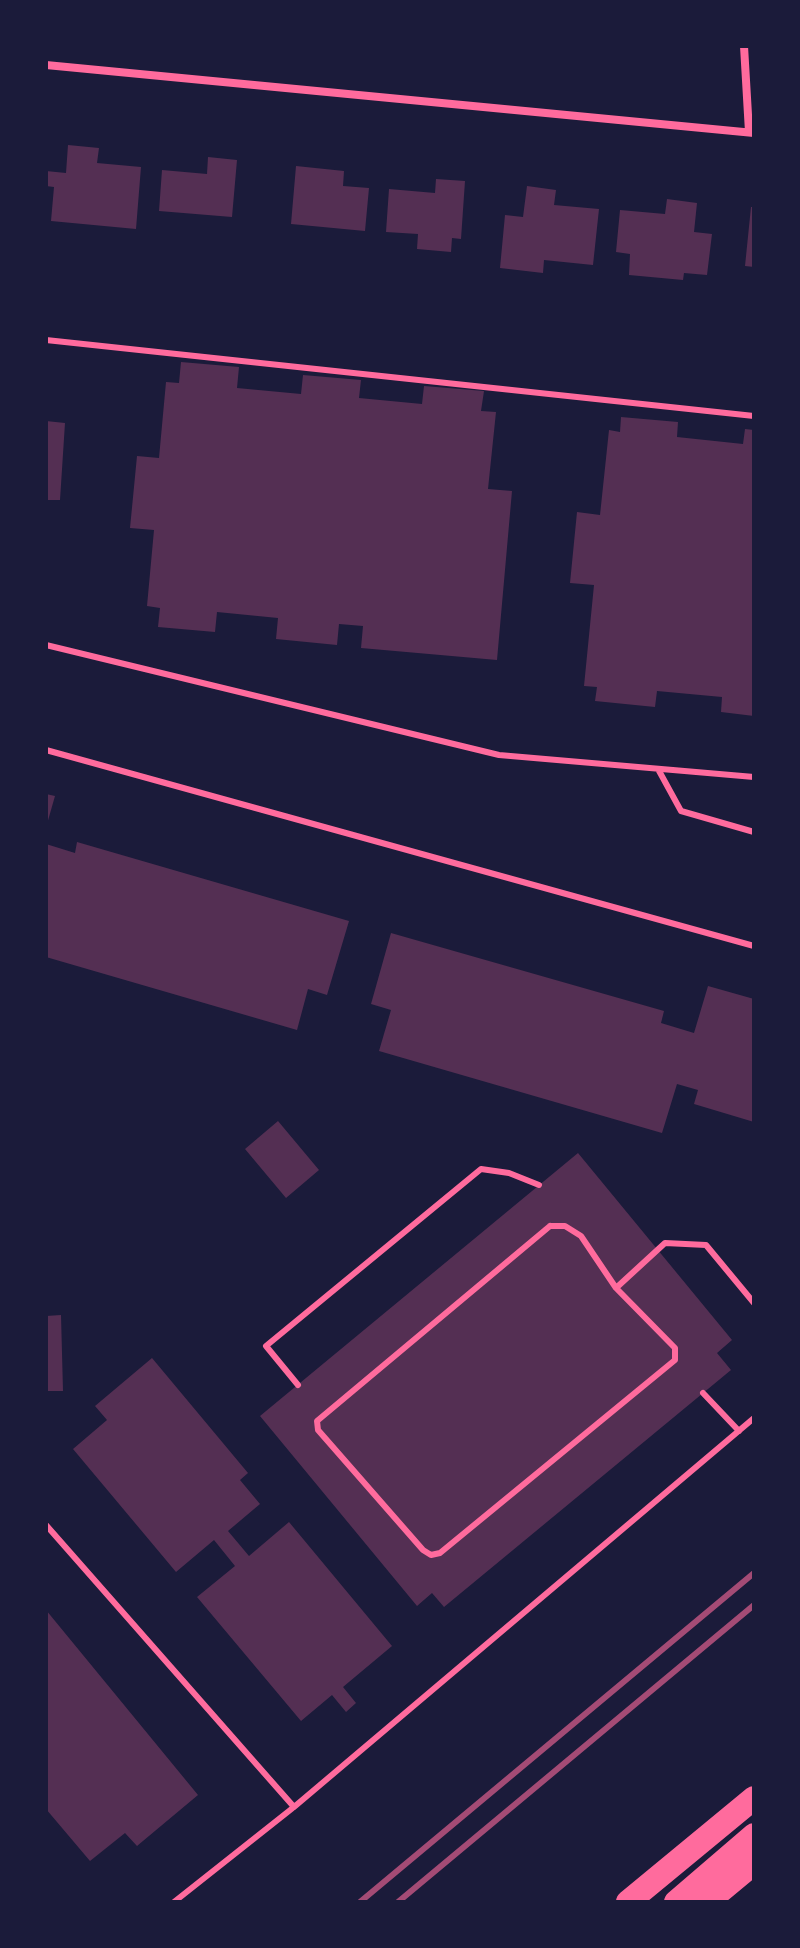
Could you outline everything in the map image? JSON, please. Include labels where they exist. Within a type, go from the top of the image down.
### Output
[{"type":"highway","points":[[628,1902],[754,1798]]},
{"type":"highway","points":[[676,1902],[754,1835]]},
{"type":"highway","points":[[707,1902],[754,1863]]},
{"type":"street","points":[[46,65],[752,132],[744,46]]},
{"type":"lane","points":[[46,340],[754,416]]},
{"type":"lane","points":[[46,645],[499,755],[754,777]]},
{"type":"lane","points":[[46,750],[754,946]]},
{"type":"lane","points":[[658,769],[681,811],[754,832]]},
{"type":"lane","points":[[298,1385],[266,1346],[481,1169],[509,1173],[539,1185]]},
{"type":"lane","points":[[550,1226],[565,1226],[581,1236],[616,1288],[675,1348],[675,1360],[440,1553],[431,1555],[423,1550],[318,1430],[321,1415],[550,1226]]},
{"type":"lane","points":[[616,1288],[665,1243],[706,1245],[754,1303]]},
{"type":"lane","points":[[703,1393],[739,1431]]},
{"type":"lane","points":[[174,1902],[294,1807],[754,1418]]},
{"type":"lane","points":[[46,1525],[294,1807]]},
{"type":"building","points":[[68,145],[99,148],[97,163],[141,167],[136,229],[51,221],[54,187],[46,186],[46,171],[66,173]]},
{"type":"building","points":[[208,157],[237,160],[232,217],[159,211],[162,170],[207,174]]},
{"type":"building","points":[[296,166],[344,171],[343,186],[369,188],[365,231],[291,224]]},
{"type":"building","points":[[436,179],[465,181],[461,239],[452,238],[451,252],[417,249],[418,234],[386,232],[389,189],[435,193]]},
{"type":"building","points":[[527,186],[556,190],[554,205],[599,209],[593,265],[544,260],[543,273],[500,268],[505,215],[523,217]]},
{"type":"building","points":[[667,199],[697,203],[694,232],[712,234],[707,275],[684,273],[683,280],[629,275],[630,254],[616,252],[620,210],[665,214]]},
{"type":"building","points":[[751,207],[754,207],[754,267],[745,266]]},
{"type":"building","points":[[181,362],[239,367],[237,388],[301,394],[303,375],[361,380],[359,398],[422,404],[424,386],[484,391],[481,411],[496,412],[488,489],[512,491],[497,660],[361,648],[363,626],[339,624],[337,645],[276,639],[278,618],[217,612],[215,632],[158,627],[160,608],[147,606],[154,530],[130,528],[137,456],[159,458],[166,382],[179,383]]},
{"type":"building","points":[[621,417],[678,422],[677,437],[743,444],[745,429],[754,430],[754,716],[721,712],[722,697],[657,691],[655,707],[595,701],[597,687],[584,686],[594,585],[570,583],[577,512],[600,515],[609,430],[620,432]]},
{"type":"building","points":[[46,421],[65,423],[60,500],[46,500]]},
{"type":"building","points":[[46,794],[55,796],[47,824],[46,824]]},
{"type":"building","points":[[77,842],[349,921],[327,995],[308,989],[297,1030],[46,957],[46,844],[75,853]]},
{"type":"building","points":[[391,933],[664,1011],[661,1023],[694,1033],[708,986],[754,999],[754,1122],[694,1104],[698,1090],[677,1084],[662,1133],[379,1051],[391,1010],[371,1004]]},
{"type":"building","points":[[278,1121],[319,1170],[286,1198],[245,1149]]},
{"type":"building","points":[[578,1153],[732,1340],[717,1353],[731,1370],[444,1607],[432,1593],[417,1606],[260,1416]]},
{"type":"building","points":[[61,1315],[63,1391],[46,1391],[46,1316]]},
{"type":"building","points":[[152,1358],[248,1473],[240,1480],[260,1504],[228,1531],[249,1556],[289,1522],[392,1646],[343,1687],[356,1703],[346,1712],[332,1695],[301,1721],[197,1597],[235,1566],[214,1540],[176,1572],[73,1449],[107,1420],[95,1406]]},
{"type":"building","points":[[46,1610],[198,1795],[137,1846],[125,1833],[90,1861],[46,1809]]},
{"type":"railway","points":[[360,1902],[754,1573]]},
{"type":"railway","points":[[398,1902],[754,1605]]}]
